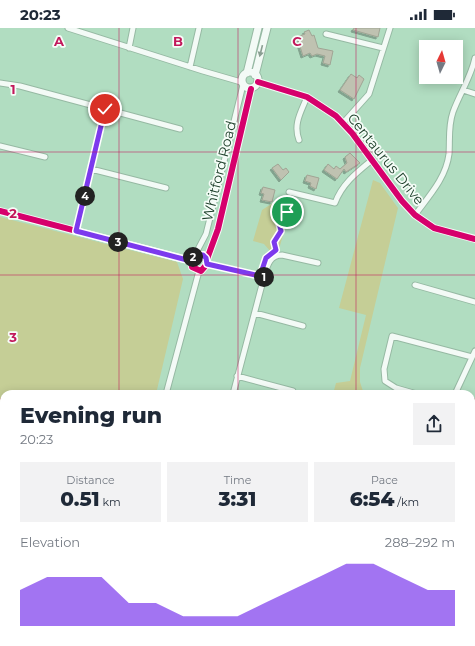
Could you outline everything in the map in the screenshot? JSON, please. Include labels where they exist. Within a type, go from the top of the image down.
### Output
[{"type":"street","points":[[68,28],[242,84],[251,89],[258,82],[255,75],[267,28]]},
{"type":"street","points":[[129,48],[133,28]]},
{"type":"street","points":[[190,67],[199,28]]},
{"type":"street","points":[[242,84],[242,76],[247,73],[258,28]]},
{"type":"street","points":[[343,123],[369,94],[390,28]]},
{"type":"street","points":[[326,34],[383,48]]},
{"type":"street","points":[[415,215],[444,174],[449,154],[449,131],[453,113],[469,78],[475,58]]},
{"type":"street","points":[[247,73],[255,75]]},
{"type":"street","name":"Centaurus Drive","points":[[258,82],[307,98],[332,113],[343,123],[402,201],[415,215],[434,228],[475,239]]},
{"type":"street","points":[[0,83],[20,86],[180,129]]},
{"type":"street","name":"Whitford Road","points":[[194,255],[206,234],[242,84]]},
{"type":"street","name":"Whitford Road","points":[[207,261],[218,229],[251,89]]},
{"type":"street","points":[[463,90],[475,94]]},
{"type":"street","points":[[299,140],[296,122],[307,98]]},
{"type":"street","points":[[76,231],[105,109]]},
{"type":"street","points":[[0,146],[45,157]]},
{"type":"street","points":[[289,192],[335,203],[339,192],[349,180],[372,160]]},
{"type":"street","points":[[91,169],[166,188]]},
{"type":"street","points":[[0,211],[191,261]]},
{"type":"street","points":[[199,271],[192,267],[191,261],[194,255],[203,255],[207,261],[264,277]]},
{"type":"street","points":[[234,390],[264,277],[271,259],[278,255],[318,263]]},
{"type":"street","points":[[167,390],[199,271],[204,269],[207,261]]},
{"type":"street","points":[[415,285],[475,302]]},
{"type":"street","points":[[255,313],[303,326]]},
{"type":"street","points":[[403,390],[396,388],[385,381],[384,368],[392,336],[472,357]]},
{"type":"street","points":[[457,390],[475,351]]},
{"type":"street","points":[[237,376],[289,390]]},
{"type":"path","points":[[272,253],[276,250],[274,242],[281,231],[278,218],[288,209],[282,195]]},
{"type":"green space","points":[[373,180],[380,183],[398,208],[360,368],[360,382],[363,390],[334,390],[336,383],[350,381],[366,315],[339,308]]},
{"type":"green space","points":[[282,197],[285,200],[293,201],[279,249],[271,252],[264,244],[253,241],[262,210]]},
{"type":"green space","points":[[0,217],[177,262],[183,279],[157,390],[0,390]]},
{"type":"building","points":[[354,28],[380,28],[378,37],[353,30]]},
{"type":"building","points":[[309,30],[312,36],[314,35],[318,48],[333,51],[330,65],[323,63],[325,56],[317,54],[312,56],[310,53],[303,56],[297,37],[305,34],[304,32]]},
{"type":"building","points":[[351,74],[357,78],[359,75],[364,79],[354,99],[340,90]]},
{"type":"building","points":[[350,153],[360,163],[346,172],[344,169],[337,179],[324,170],[328,164],[334,169],[336,166],[340,169],[347,163],[345,157]]},
{"type":"building","points":[[278,164],[283,170],[286,168],[289,172],[281,180],[272,168]]},
{"type":"building","points":[[307,175],[319,178],[316,189],[310,186],[311,183],[305,181]]},
{"type":"building","points":[[263,187],[275,190],[272,202],[262,200],[264,194],[261,193]]},
{"type":"cycle path","points":[[258,82],[307,97],[336,116],[352,133],[402,201],[415,215],[434,228],[475,239]]},
{"type":"cycle path","points":[[207,259],[203,255],[195,255],[191,258],[192,267],[201,271],[207,264],[207,259],[218,229],[251,89]]},
{"type":"cycle path","points":[[0,211],[191,261]]},
{"type":"route","points":[[105,109],[76,231],[191,261],[194,255],[199,254],[206,258],[207,264],[264,277],[262,268],[268,255],[276,250],[273,246],[274,242],[281,231],[278,218],[287,212]]}]
